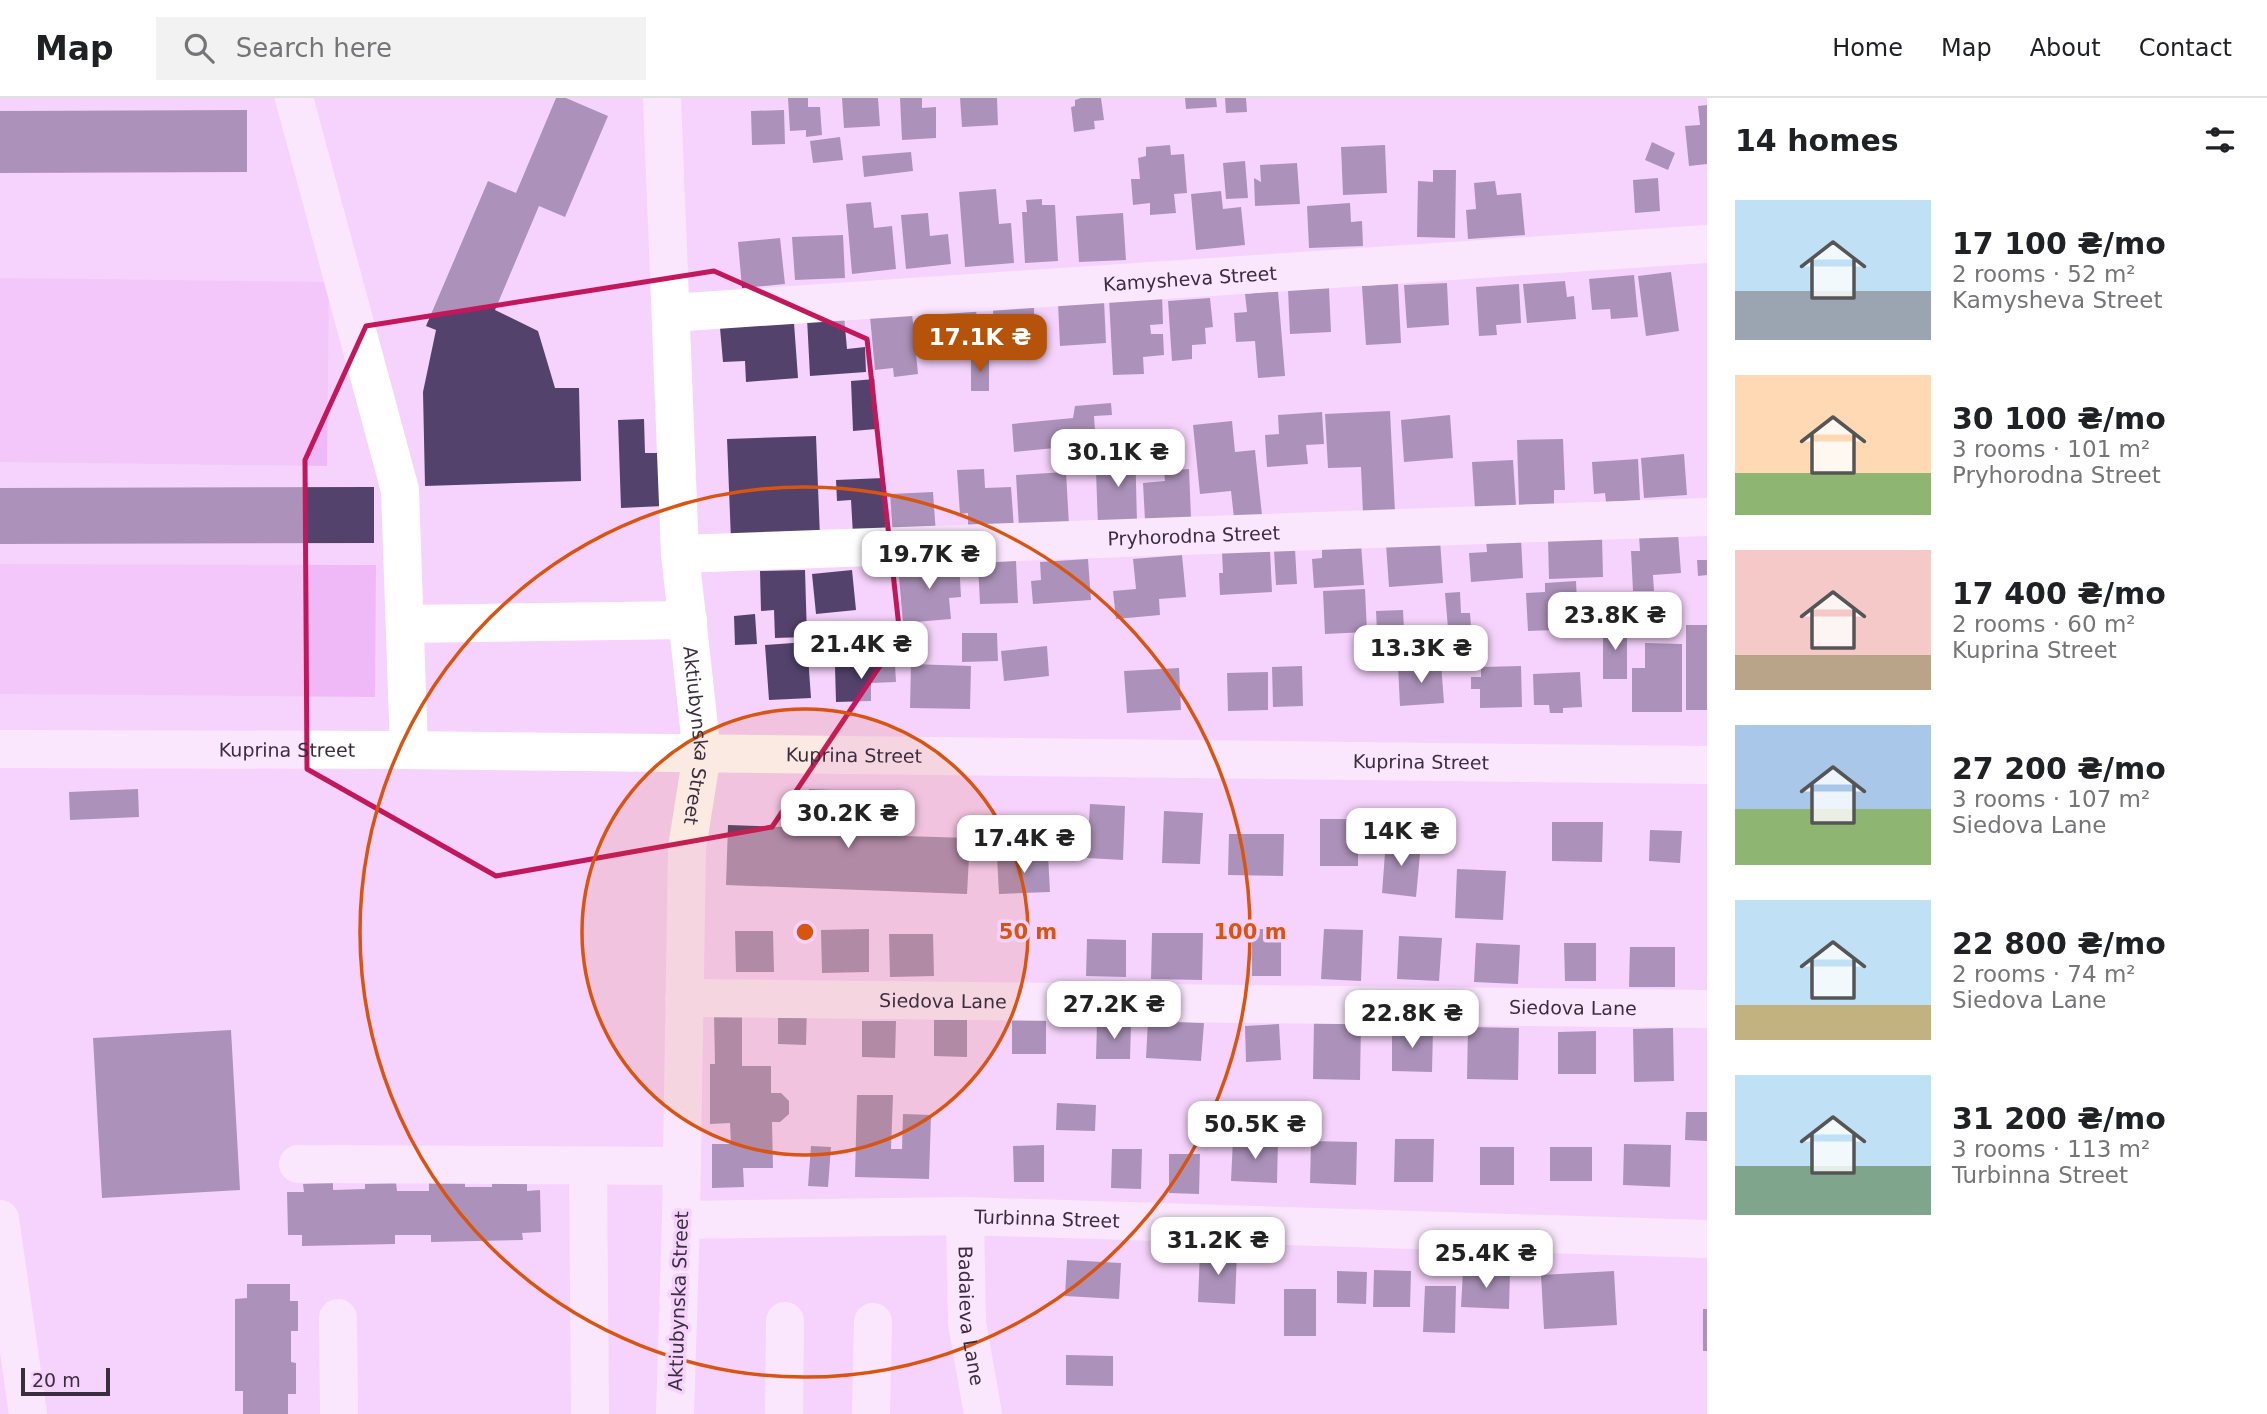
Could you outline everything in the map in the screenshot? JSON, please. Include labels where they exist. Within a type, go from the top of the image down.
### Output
[{"type":"street","points":[[295,98],[400,490],[409,750]]},
{"type":"street","name":"Aktiubynska Street","points":[[662,98],[680,554],[702,754],[687,848],[675,1414]]},
{"type":"street","name":"Kamysheva Street","points":[[671,313],[1707,244]]},
{"type":"street","name":"Pryhorodna Street","points":[[680,554],[1707,517]]},
{"type":"street","points":[[405,624],[688,620]]},
{"type":"street","name":"Kuprina Street","points":[[0,749],[409,750],[1707,765]]},
{"type":"street","name":"Siedova Lane","points":[[684,998],[1707,1009]]},
{"type":"street","points":[[298,1164],[681,1166]]},
{"type":"street","points":[[589,1166],[590,1414]]},
{"type":"street","name":"Turbinna Street","points":[[681,1220],[965,1216],[1707,1240]]},
{"type":"street","name":"Badaieva Lane","points":[[965,1216],[967,1323],[983,1414]]},
{"type":"street","points":[[0,1219],[28,1414]]},
{"type":"street","points":[[338,1318],[339,1414]]},
{"type":"street","points":[[784,1414],[785,1321]]},
{"type":"street","points":[[871,1414],[873,1322]]},
{"type":"highlighted area","points":[[714,271],[867,339],[900,636],[772,827],[496,876],[307,769],[305,460],[366,326]]},
{"type":"shaded area","points":[[0,278],[329,282],[327,466],[0,462]]},
{"type":"shaded area","points":[[0,564],[376,565],[375,697],[0,694]]},
{"type":"building","points":[[556,98],[566,98],[608,116],[565,217],[539,206],[495,310],[538,331],[555,388],[579,388],[581,481],[425,486],[423,392],[436,330],[426,326],[488,181],[516,193]]},
{"type":"building","points":[[788,98],[808,98],[808,107],[820,107],[822,135],[806,137],[806,130],[790,131]]},
{"type":"building","points":[[842,98],[878,98],[880,126],[844,128]]},
{"type":"building","points":[[900,98],[922,98],[922,108],[936,107],[936,138],[902,140]]},
{"type":"building","points":[[960,98],[997,98],[998,125],[962,127]]},
{"type":"building","points":[[1101,98],[1104,120],[1094,121],[1095,129],[1074,132],[1071,107],[1075,106],[1075,100]]},
{"type":"building","points":[[1185,98],[1216,98],[1217,107],[1186,109]]},
{"type":"building","points":[[1225,98],[1246,98],[1247,112],[1226,113]]},
{"type":"building","points":[[1707,105],[1707,164],[1689,166],[1685,126],[1700,125],[1698,106]]},
{"type":"building","points":[[247,110],[247,172],[0,173],[0,111]]},
{"type":"building","points":[[784,110],[785,144],[752,145],[751,111]]},
{"type":"building","points":[[840,137],[843,160],[813,163],[810,141]]},
{"type":"building","points":[[1652,142],[1675,153],[1668,170],[1645,160]]},
{"type":"building","points":[[1170,145],[1171,155],[1184,154],[1187,193],[1174,194],[1176,213],[1150,215],[1150,203],[1133,205],[1131,179],[1140,179],[1138,158],[1146,156],[1146,147]]},
{"type":"building","points":[[1385,145],[1387,193],[1343,195],[1341,147]]},
{"type":"building","points":[[911,152],[913,171],[864,177],[862,156]]},
{"type":"building","points":[[1245,161],[1248,198],[1226,199],[1223,163]]},
{"type":"building","points":[[1297,163],[1300,204],[1255,206],[1254,178],[1261,182],[1260,165]]},
{"type":"building","points":[[1433,170],[1456,170],[1455,238],[1417,237],[1418,181],[1433,182]]},
{"type":"building","points":[[1658,178],[1660,211],[1635,213],[1633,180]]},
{"type":"building","points":[[1495,181],[1497,195],[1521,193],[1525,235],[1468,239],[1466,210],[1476,209],[1474,183]]},
{"type":"building","points":[[996,189],[999,224],[1011,223],[1014,263],[965,267],[959,192]]},
{"type":"building","points":[[1221,191],[1223,209],[1241,207],[1245,245],[1196,250],[1191,194]]},
{"type":"building","points":[[1042,199],[1042,205],[1055,205],[1058,261],[1025,263],[1022,212],[1027,212],[1026,200]]},
{"type":"building","points":[[871,202],[874,228],[892,226],[896,269],[852,274],[846,204]]},
{"type":"building","points":[[1350,203],[1351,222],[1362,221],[1363,246],[1309,248],[1307,206]]},
{"type":"building","points":[[928,213],[930,236],[948,234],[951,264],[906,269],[901,215]]},
{"type":"building","points":[[1123,213],[1126,260],[1079,262],[1076,216]]},
{"type":"building","points":[[843,235],[845,278],[795,280],[792,237]]},
{"type":"building","points":[[780,238],[785,284],[742,288],[738,242]]},
{"type":"building","points":[[1671,272],[1679,331],[1646,336],[1638,276]]},
{"type":"building","points":[[1634,275],[1638,317],[1611,319],[1610,309],[1592,310],[1589,279]]},
{"type":"building","points":[[1565,281],[1567,297],[1574,296],[1576,319],[1527,323],[1523,284]]},
{"type":"building","points":[[1447,283],[1449,325],[1407,328],[1404,285]]},
{"type":"building","points":[[1398,284],[1401,343],[1366,345],[1362,286]]},
{"type":"building","points":[[1519,284],[1521,323],[1496,325],[1497,335],[1479,336],[1476,287]]},
{"type":"building","points":[[1329,288],[1331,332],[1290,334],[1288,290]]},
{"type":"building","points":[[1278,291],[1285,376],[1258,378],[1255,341],[1236,342],[1234,313],[1247,312],[1245,294]]},
{"type":"building","points":[[1162,295],[1163,324],[1150,325],[1151,334],[1163,334],[1164,355],[1143,357],[1144,374],[1113,375],[1109,298]]},
{"type":"building","points":[[1210,298],[1213,327],[1205,328],[1206,344],[1192,345],[1192,359],[1172,361],[1168,301]]},
{"type":"building","points":[[1104,300],[1106,343],[1060,346],[1058,303]]},
{"type":"building","points":[[976,308],[979,349],[937,352],[934,311]]},
{"type":"building","points":[[1034,308],[1035,349],[994,350],[993,309]]},
{"type":"building","points":[[912,313],[918,374],[894,377],[893,368],[875,370],[870,317]]},
{"type":"building","points":[[844,316],[847,349],[865,347],[866,372],[810,376],[807,318]]},
{"type":"building","points":[[794,323],[798,378],[746,382],[745,361],[723,362],[720,328]]},
{"type":"building","points":[[971,358],[989,358],[989,391],[971,391]]},
{"type":"building","points":[[875,379],[876,429],[853,431],[851,381]]},
{"type":"building","points":[[1111,403],[1112,415],[1094,416],[1096,444],[1014,452],[1012,424],[1073,418],[1075,406]]},
{"type":"building","points":[[1390,411],[1395,512],[1363,514],[1361,467],[1328,468],[1325,414]]},
{"type":"building","points":[[1322,412],[1324,444],[1306,445],[1308,464],[1267,467],[1265,435],[1279,434],[1278,415]]},
{"type":"building","points":[[1450,415],[1453,458],[1404,462],[1401,420]]},
{"type":"building","points":[[644,419],[645,453],[661,453],[663,506],[621,508],[618,420]]},
{"type":"building","points":[[1232,421],[1235,452],[1255,450],[1262,515],[1234,518],[1231,491],[1200,494],[1193,425]]},
{"type":"building","points":[[816,436],[820,537],[731,540],[727,439]]},
{"type":"building","points":[[1563,439],[1565,490],[1554,490],[1554,504],[1519,505],[1517,440]]},
{"type":"building","points":[[1135,442],[1137,524],[1098,526],[1096,471],[1116,470],[1115,443]]},
{"type":"building","points":[[1684,454],[1687,495],[1644,498],[1641,458]]},
{"type":"building","points":[[1638,459],[1640,500],[1606,502],[1605,493],[1594,494],[1592,462]]},
{"type":"building","points":[[1513,460],[1516,506],[1475,509],[1472,462]]},
{"type":"building","points":[[984,469],[985,488],[1011,487],[1014,529],[968,531],[968,513],[960,514],[957,470]]},
{"type":"building","points":[[1189,469],[1191,518],[1145,520],[1143,483],[1165,481],[1164,471]]},
{"type":"building","points":[[1066,472],[1069,525],[1019,528],[1016,475]]},
{"type":"building","points":[[883,478],[886,534],[853,535],[851,500],[837,501],[836,480]]},
{"type":"building","points":[[374,487],[374,543],[0,544],[0,488]]},
{"type":"building","points":[[933,492],[936,534],[893,537],[890,494]]},
{"type":"building","points":[[1678,533],[1681,573],[1653,575],[1654,591],[1633,591],[1631,551],[1640,551],[1639,535]]},
{"type":"building","points":[[1602,537],[1603,577],[1549,579],[1548,538]]},
{"type":"building","points":[[1521,538],[1523,578],[1471,582],[1469,553],[1487,552],[1486,540]]},
{"type":"building","points":[[1440,540],[1443,583],[1389,587],[1386,544]]},
{"type":"building","points":[[1361,544],[1364,585],[1314,588],[1312,559],[1322,558],[1322,547]]},
{"type":"building","points":[[1295,549],[1297,584],[1276,585],[1274,550]]},
{"type":"building","points":[[1270,550],[1272,592],[1220,595],[1222,552]]},
{"type":"building","points":[[1182,555],[1186,597],[1159,599],[1160,615],[1116,619],[1113,591],[1136,589],[1133,559]]},
{"type":"building","points":[[1088,559],[1091,600],[1033,604],[1031,581],[1041,580],[1040,562]]},
{"type":"building","points":[[1697,560],[1707,560],[1707,575],[1698,576]]},
{"type":"building","points":[[959,561],[961,597],[949,598],[951,619],[903,623],[898,566]]},
{"type":"building","points":[[1016,561],[1018,603],[980,604],[978,563]]},
{"type":"building","points":[[805,570],[807,637],[775,638],[774,610],[761,611],[760,571]]},
{"type":"building","points":[[852,570],[856,610],[816,614],[812,574]]},
{"type":"building","points":[[1576,581],[1578,624],[1555,625],[1555,630],[1528,631],[1526,593],[1545,592],[1545,583]]},
{"type":"building","points":[[1365,589],[1367,632],[1325,634],[1323,591]]},
{"type":"building","points":[[1460,592],[1461,613],[1470,613],[1471,627],[1448,628],[1445,593]]},
{"type":"building","points":[[1403,610],[1404,629],[1377,631],[1376,611]]},
{"type":"building","points":[[755,614],[757,644],[735,645],[734,616]]},
{"type":"building","points":[[1603,625],[1627,625],[1627,679],[1603,679]]},
{"type":"building","points":[[1686,625],[1707,625],[1707,710],[1686,710]]},
{"type":"building","points":[[962,633],[997,633],[998,661],[962,662]]},
{"type":"building","points":[[807,642],[811,698],[769,700],[765,645]]},
{"type":"building","points":[[1645,643],[1682,644],[1682,712],[1632,712],[1632,668],[1645,668]]},
{"type":"building","points":[[1047,646],[1049,676],[1004,681],[1001,651]]},
{"type":"building","points":[[1441,663],[1444,703],[1400,706],[1398,666]]},
{"type":"building","points":[[911,664],[971,666],[970,709],[910,708]]},
{"type":"building","points":[[895,665],[896,682],[871,683],[871,701],[836,702],[835,667]]},
{"type":"building","points":[[1302,666],[1303,706],[1273,707],[1272,667]]},
{"type":"building","points":[[1521,666],[1522,707],[1480,708],[1480,689],[1471,689],[1471,677],[1481,677],[1481,667]]},
{"type":"building","points":[[1179,668],[1181,710],[1127,713],[1124,671]]},
{"type":"building","points":[[1268,672],[1268,710],[1228,711],[1227,673]]},
{"type":"building","points":[[1580,672],[1582,707],[1563,708],[1563,713],[1550,713],[1549,705],[1534,705],[1533,674]]},
{"type":"building","points":[[138,789],[139,817],[70,820],[69,792]]},
{"type":"building","points":[[809,789],[905,793],[903,836],[970,838],[967,894],[726,885],[728,825],[808,828]]},
{"type":"building","points":[[1090,804],[1125,806],[1123,860],[1087,858]]},
{"type":"building","points":[[1164,811],[1203,813],[1200,864],[1162,863]]},
{"type":"building","points":[[1320,819],[1358,819],[1358,866],[1320,866]]},
{"type":"building","points":[[1552,822],[1603,822],[1602,862],[1552,861]]},
{"type":"building","points":[[1650,830],[1682,831],[1680,863],[1649,861]]},
{"type":"building","points":[[1229,834],[1284,834],[1283,876],[1228,875]]},
{"type":"building","points":[[1386,840],[1421,843],[1416,897],[1382,893]]},
{"type":"building","points":[[1048,855],[1050,892],[999,894],[997,857]]},
{"type":"building","points":[[1457,869],[1506,871],[1503,920],[1455,918]]},
{"type":"building","points":[[869,929],[869,972],[822,973],[821,930]]},
{"type":"building","points":[[1252,929],[1281,929],[1281,976],[1252,976]]},
{"type":"building","points":[[1324,929],[1363,930],[1361,981],[1321,979]]},
{"type":"building","points":[[735,931],[773,931],[774,972],[736,972]]},
{"type":"building","points":[[1152,933],[1203,933],[1202,980],[1151,979]]},
{"type":"building","points":[[889,934],[933,934],[934,976],[890,977]]},
{"type":"building","points":[[1399,936],[1442,938],[1439,981],[1397,979]]},
{"type":"building","points":[[1087,939],[1126,940],[1126,977],[1086,976]]},
{"type":"building","points":[[1476,943],[1520,945],[1518,984],[1474,982]]},
{"type":"building","points":[[1564,943],[1596,943],[1596,981],[1565,981]]},
{"type":"building","points":[[1630,947],[1675,947],[1675,987],[1629,987]]},
{"type":"building","points":[[778,1007],[807,1008],[806,1045],[778,1044]]},
{"type":"building","points":[[714,1013],[742,1013],[742,1066],[771,1066],[771,1093],[781,1093],[789,1101],[789,1114],[780,1122],[772,1122],[773,1168],[743,1168],[744,1187],[712,1188],[712,1144],[731,1144],[730,1123],[710,1124],[710,1064],[715,1064]]},
{"type":"building","points":[[1012,1018],[1046,1018],[1046,1054],[1012,1054]]},
{"type":"building","points":[[934,1020],[967,1020],[967,1057],[934,1056]]},
{"type":"building","points":[[1148,1020],[1204,1023],[1201,1061],[1146,1058]]},
{"type":"building","points":[[862,1021],[896,1021],[895,1058],[862,1057]]},
{"type":"building","points":[[1314,1021],[1361,1022],[1360,1080],[1313,1079]]},
{"type":"building","points":[[1097,1023],[1131,1023],[1130,1059],[1096,1059]]},
{"type":"building","points":[[1279,1024],[1281,1060],[1246,1062],[1245,1026]]},
{"type":"building","points":[[1468,1027],[1519,1028],[1518,1080],[1467,1079]]},
{"type":"building","points":[[1392,1028],[1433,1028],[1432,1072],[1392,1071]]},
{"type":"building","points":[[1673,1028],[1674,1081],[1634,1082],[1633,1029]]},
{"type":"building","points":[[231,1030],[240,1190],[102,1198],[93,1038]]},
{"type":"building","points":[[1596,1031],[1596,1074],[1558,1074],[1558,1032]]},
{"type":"building","points":[[857,1095],[893,1095],[891,1149],[902,1149],[903,1114],[931,1115],[929,1179],[855,1177]]},
{"type":"building","points":[[1057,1103],[1096,1105],[1095,1131],[1056,1130]]},
{"type":"building","points":[[1686,1112],[1707,1112],[1707,1141],[1685,1140]]},
{"type":"building","points":[[1233,1139],[1278,1140],[1277,1183],[1231,1181]]},
{"type":"building","points":[[1395,1139],[1434,1139],[1433,1182],[1394,1182]]},
{"type":"building","points":[[1311,1141],[1357,1142],[1356,1185],[1310,1183]]},
{"type":"building","points":[[1624,1144],[1671,1145],[1670,1187],[1623,1185]]},
{"type":"building","points":[[1044,1145],[1044,1182],[1014,1182],[1013,1146]]},
{"type":"building","points":[[811,1146],[831,1147],[828,1187],[808,1186]]},
{"type":"building","points":[[1480,1147],[1514,1147],[1514,1185],[1480,1185]]},
{"type":"building","points":[[1550,1147],[1592,1147],[1592,1181],[1550,1181]]},
{"type":"building","points":[[1112,1149],[1142,1149],[1141,1189],[1111,1188]]},
{"type":"building","points":[[1169,1154],[1200,1154],[1199,1194],[1169,1193]]},
{"type":"building","points":[[465,1181],[465,1187],[492,1187],[492,1183],[527,1182],[527,1191],[540,1190],[541,1232],[522,1233],[523,1240],[431,1242],[431,1235],[395,1235],[395,1244],[302,1246],[302,1235],[288,1235],[287,1192],[304,1192],[303,1184],[333,1183],[333,1190],[365,1189],[365,1184],[396,1183],[397,1191],[429,1191],[429,1182]]},
{"type":"building","points":[[1200,1250],[1237,1252],[1235,1304],[1198,1302]]},
{"type":"building","points":[[1067,1260],[1121,1263],[1119,1299],[1065,1296]]},
{"type":"building","points":[[1374,1270],[1411,1271],[1410,1307],[1373,1307]]},
{"type":"building","points":[[1337,1271],[1367,1272],[1366,1304],[1337,1303]]},
{"type":"building","points":[[1463,1271],[1510,1272],[1509,1309],[1461,1307]]},
{"type":"building","points":[[1614,1271],[1617,1325],[1544,1329],[1541,1275]]},
{"type":"building","points":[[247,1284],[290,1284],[290,1301],[298,1301],[298,1331],[291,1331],[291,1362],[296,1363],[296,1394],[288,1394],[288,1414],[243,1414],[243,1391],[235,1391],[235,1299],[247,1298]]},
{"type":"building","points":[[1425,1286],[1456,1286],[1455,1333],[1423,1332]]},
{"type":"building","points":[[1284,1289],[1316,1289],[1316,1336],[1284,1336]]},
{"type":"building","points":[[1703,1309],[1707,1309],[1707,1351],[1703,1351]]},
{"type":"building","points":[[1066,1355],[1113,1356],[1113,1386],[1066,1385]]}]
